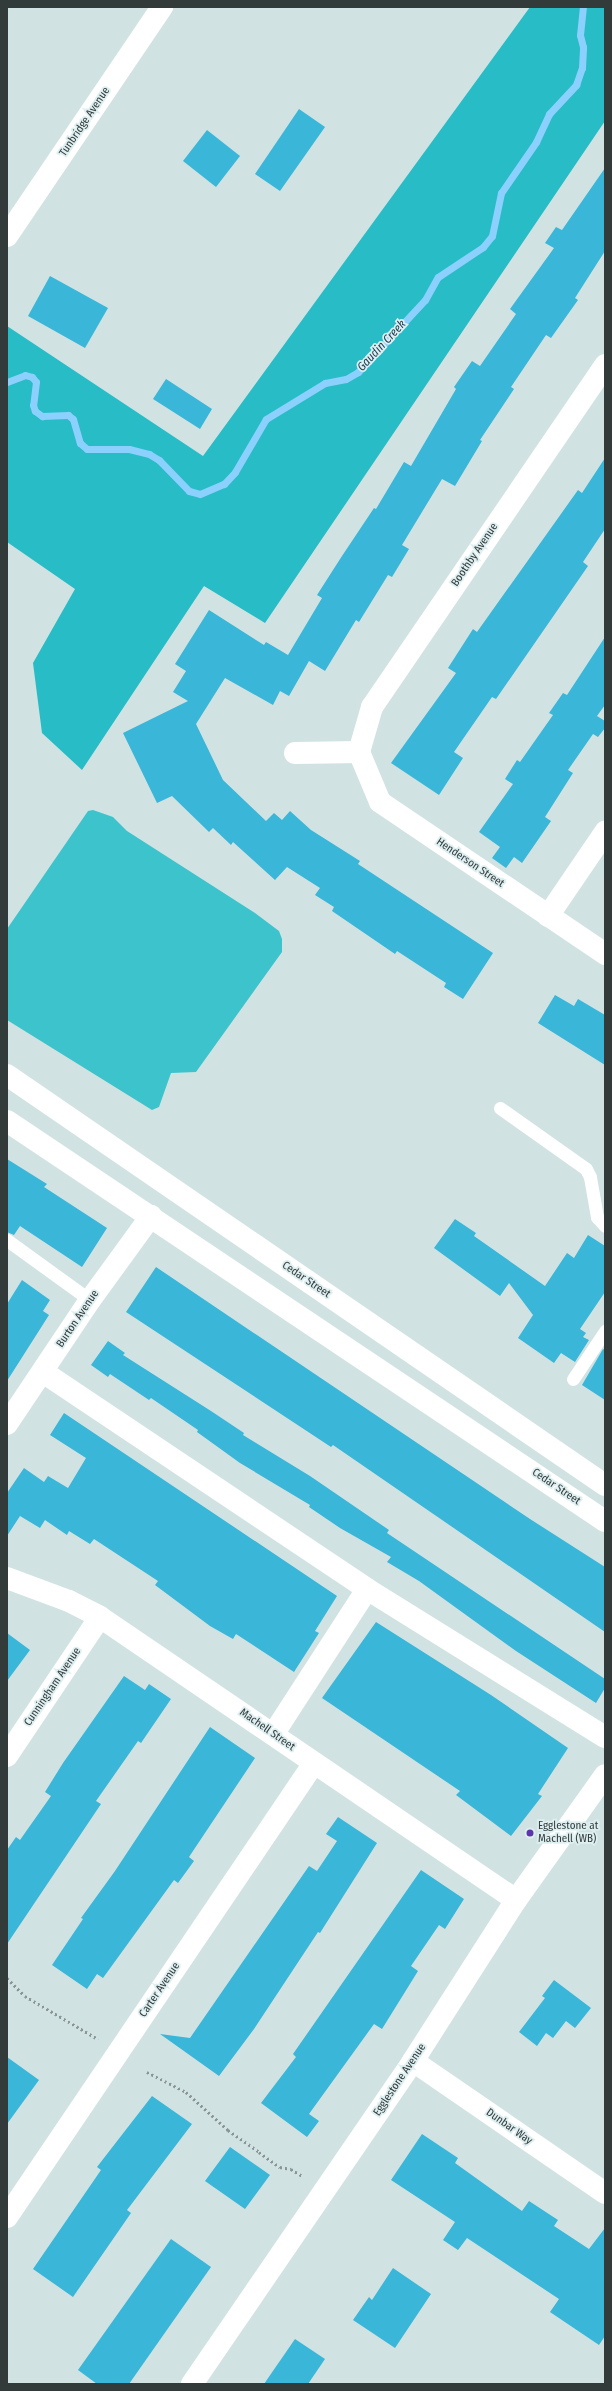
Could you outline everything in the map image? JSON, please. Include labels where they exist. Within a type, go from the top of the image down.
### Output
[{"type":"street","name":"Tunbridge Avenue","points":[[7,236],[162,7]]},
{"type":"street","name":"Boothby Avenue","points":[[359,752],[372,707],[605,365]]},
{"type":"street","points":[[295,753],[359,752]]},
{"type":"street","name":"Henderson Street","points":[[359,752],[380,802],[605,954]]},
{"type":"street","points":[[548,916],[605,832]]},
{"type":"street","name":"Cedar Street","points":[[7,1075],[605,1485]]},
{"type":"street","name":"Cedar Street","points":[[7,1121],[605,1521]]},
{"type":"street","name":"Burton Avenue","points":[[7,1424],[90,1300],[151,1216]]},
{"type":"street","points":[[43,1372],[367,1589],[605,1737]]},
{"type":"street","name":"Machell Street","points":[[7,1578],[69,1601],[100,1617],[274,1733],[314,1763],[516,1900]]},
{"type":"street","points":[[274,1733],[367,1589]]},
{"type":"street","name":"Cunningham Avenue","points":[[7,1756],[100,1617]]},
{"type":"street","name":"Carter Avenue","points":[[7,2217],[314,1763]]},
{"type":"street","name":"Egglestone Avenue","points":[[192,2384],[414,2061],[516,1900],[605,1775]]},
{"type":"street","name":"Dunbar Way","points":[[414,2061],[605,2193]]},
{"type":"lane","points":[[500,1108],[586,1169],[590,1177],[597,1217],[605,1226]]},
{"type":"lane","points":[[7,1240],[90,1300]]},
{"type":"lane","points":[[573,1379],[605,1331]]},
{"type":"path","points":[[7,1978],[26,1996],[98,2039]]},
{"type":"path","points":[[147,2072],[186,2092],[228,2130],[280,2167],[291,2169],[302,2176]]},
{"type":"shaded area","points":[[530,7],[605,7],[605,121],[265,623],[204,586],[82,770],[42,733],[33,663],[75,589],[7,542],[7,326],[203,456]]},
{"type":"shaded area","points":[[93,810],[113,817],[127,831],[255,913],[279,931],[282,939],[282,952],[196,1072],[171,1073],[159,1107],[152,1110],[7,1020],[7,929],[88,811]]},
{"type":"building","points":[[299,109],[325,127],[280,191],[255,174]]},
{"type":"building","points":[[207,130],[240,156],[216,187],[183,161]]},
{"type":"building","points":[[605,168],[605,251],[575,298],[578,300],[551,338],[546,335],[511,387],[514,389],[480,440],[482,441],[455,486],[442,479],[402,545],[409,549],[392,577],[388,575],[359,622],[356,620],[325,671],[309,661],[289,696],[280,691],[273,705],[225,678],[196,724],[223,780],[266,821],[274,813],[282,820],[290,811],[311,830],[360,861],[358,864],[493,953],[463,999],[444,987],[446,983],[397,951],[395,954],[332,911],[334,907],[315,895],[320,888],[287,867],[275,880],[233,842],[231,845],[213,828],[209,832],[172,796],[157,803],[123,733],[188,701],[173,692],[186,671],[175,664],[209,610],[264,645],[266,642],[288,655],[322,598],[317,595],[374,508],[376,509],[404,462],[411,466],[456,389],[454,387],[472,361],[480,366],[516,314],[510,309],[554,248],[545,243],[556,227],[562,230]]},
{"type":"building","points":[[50,276],[108,308],[85,348],[28,316]]},
{"type":"building","points":[[166,379],[212,409],[200,429],[153,399]]},
{"type":"building","points":[[605,458],[605,529],[583,562],[588,566],[496,699],[492,697],[454,752],[463,758],[439,795],[391,763],[456,673],[448,668],[473,629],[477,632],[578,490],[582,493]]},
{"type":"building","points":[[605,637],[605,705],[597,716],[605,721],[605,728],[598,737],[593,734],[568,770],[573,773],[545,817],[551,821],[522,863],[514,857],[506,868],[492,858],[500,847],[479,832],[513,784],[505,779],[517,760],[520,762],[553,715],[549,713],[563,693],[567,695]]},
{"type":"building","points":[[555,995],[574,1006],[578,999],[605,1015],[605,1065],[538,1023]]},
{"type":"building","points":[[7,1159],[47,1184],[44,1187],[107,1228],[82,1267],[20,1226],[14,1235],[7,1232]]},
{"type":"building","points":[[455,1219],[476,1233],[474,1236],[545,1286],[567,1253],[574,1258],[588,1235],[605,1246],[605,1292],[580,1329],[586,1333],[583,1337],[589,1340],[575,1362],[561,1353],[554,1363],[518,1338],[533,1315],[509,1283],[500,1296],[434,1248]]},
{"type":"building","points":[[156,1267],[530,1519],[605,1567],[605,1632],[333,1445],[331,1447],[126,1312]]},
{"type":"building","points":[[22,1280],[50,1300],[43,1311],[49,1315],[7,1381],[7,1304]]},
{"type":"building","points":[[108,1341],[125,1353],[123,1355],[244,1433],[243,1435],[310,1476],[389,1530],[387,1533],[605,1679],[605,1688],[596,1703],[516,1651],[419,1581],[387,1562],[391,1557],[340,1528],[309,1507],[310,1505],[240,1463],[197,1432],[198,1430],[151,1398],[149,1400],[110,1374],[108,1377],[91,1365]]},
{"type":"building","points":[[603,1349],[605,1350],[605,1400],[582,1385]]},
{"type":"building","points":[[64,1413],[337,1596],[315,1631],[319,1633],[294,1672],[236,1634],[233,1639],[210,1626],[155,1585],[158,1581],[94,1539],[90,1544],[69,1531],[67,1535],[45,1520],[40,1528],[20,1516],[7,1536],[7,1493],[24,1468],[44,1482],[48,1476],[68,1488],[86,1458],[50,1435]]},
{"type":"building","points":[[376,1622],[491,1695],[568,1748],[538,1794],[542,1796],[511,1836],[456,1795],[460,1791],[322,1698]]},
{"type":"building","points":[[7,1633],[30,1650],[7,1681]]},
{"type":"building","points":[[124,1676],[145,1690],[149,1684],[171,1699],[141,1743],[138,1741],[96,1801],[101,1804],[7,1944],[7,1850],[16,1837],[20,1840],[51,1796],[45,1792],[63,1763]]},
{"type":"building","points":[[210,1727],[255,1758],[189,1857],[194,1861],[178,1883],[174,1880],[103,1978],[97,1974],[87,1989],[52,1965],[83,1919],[81,1918],[115,1871]]},
{"type":"building","points":[[338,1817],[377,1843],[320,1933],[318,1932],[254,2029],[219,2076],[160,2034],[190,2038],[309,1866],[317,1871],[337,1841],[326,1834]]},
{"type":"building","points":[[421,1870],[464,1899],[445,1929],[439,1925],[411,1966],[418,1971],[382,2029],[374,2024],[309,2114],[319,2121],[307,2137],[261,2103],[296,2057],[293,2054]]},
{"type":"building","points":[[554,1980],[591,2008],[575,2028],[566,2021],[553,2038],[546,2033],[537,2046],[519,2032],[545,1998],[542,1996]]},
{"type":"building","points":[[7,2057],[39,2080],[7,2124]]},
{"type":"building","points":[[152,2096],[192,2124],[127,2210],[131,2213],[73,2297],[33,2269],[101,2170],[97,2167]]},
{"type":"building","points":[[422,2134],[458,2158],[455,2163],[522,2211],[529,2201],[558,2220],[554,2226],[589,2249],[605,2228],[605,2336],[599,2345],[550,2312],[559,2299],[467,2238],[458,2250],[443,2240],[455,2222],[391,2180]]},
{"type":"building","points":[[230,2147],[270,2175],[245,2209],[205,2181]]},
{"type":"building","points":[[171,2239],[211,2267],[129,2384],[97,2384],[78,2370]]},
{"type":"building","points":[[393,2268],[431,2294],[395,2348],[353,2320],[369,2297],[372,2300]]},
{"type":"building","points":[[295,2339],[325,2359],[308,2384],[264,2384]]},
{"type":"waterway","name":"Gaudin Creek","points":[[7,382],[25,375],[32,377],[36,382],[33,405],[35,411],[42,416],[68,415],[73,419],[80,443],[87,449],[129,449],[149,454],[159,460],[189,491],[200,494],[224,484],[235,472],[266,419],[325,383],[346,379],[358,372],[425,300],[438,277],[483,247],[492,236],[501,193],[536,142],[549,114],[576,85],[582,68],[583,47],[580,35],[583,7]]},
{"type":"place","name":"Egglestone at Machell (WB)","points":[[530,1833]]}]
